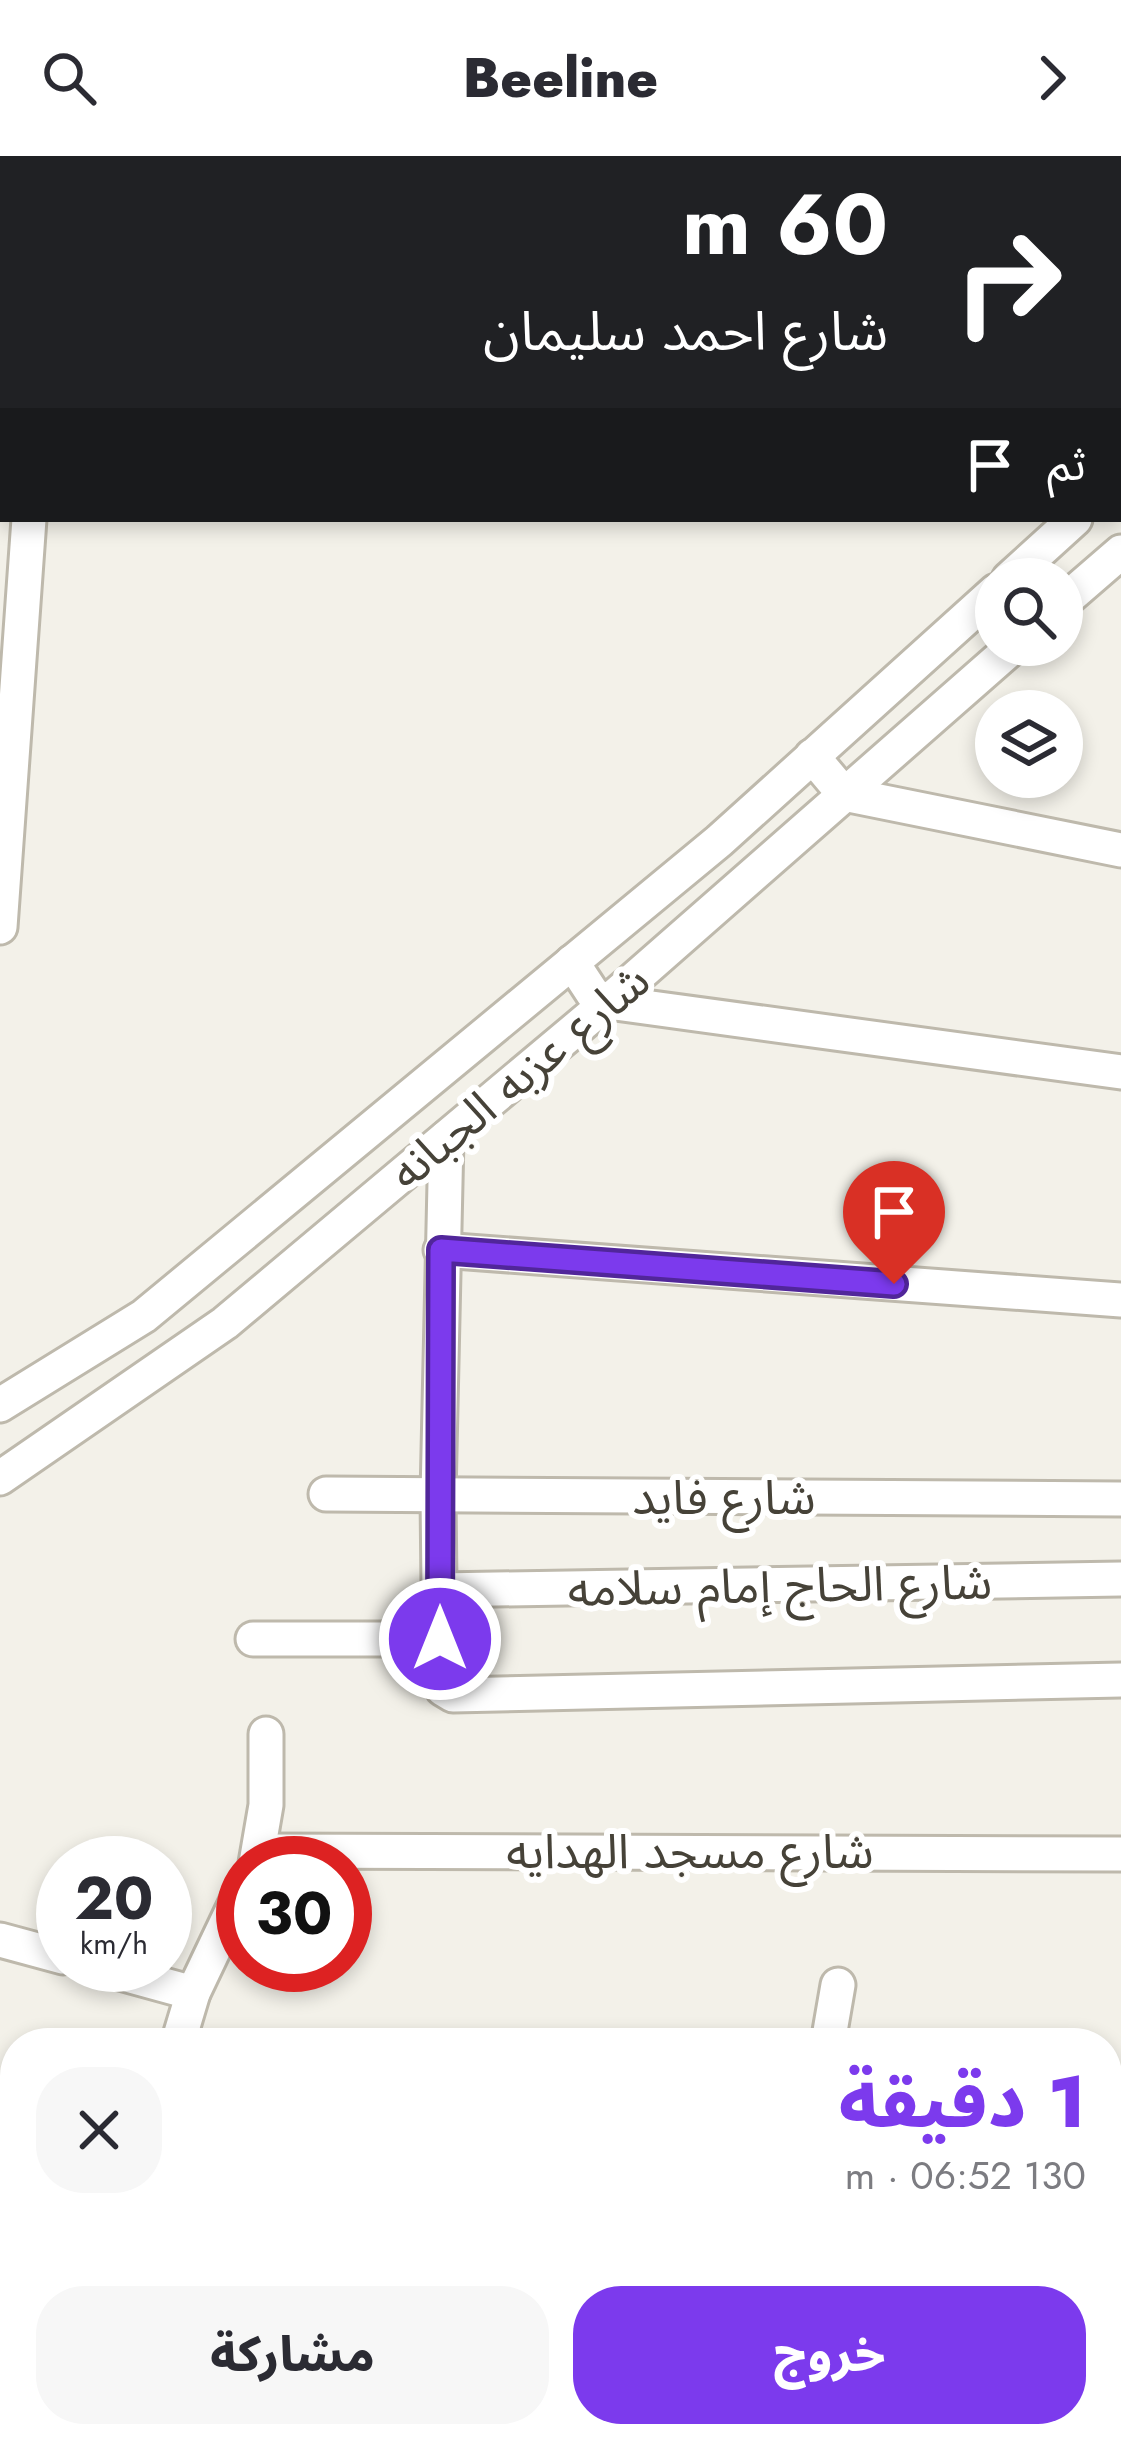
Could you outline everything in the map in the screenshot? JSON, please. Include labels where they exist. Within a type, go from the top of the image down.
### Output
[{"type":"street","points":[[0,927],[29,522]]},
{"type":"street","points":[[1032,558],[1073,522]]},
{"type":"street","points":[[1083,585],[1121,552]]},
{"type":"street","name":"شارع عزبه الجبانه","points":[[0,1406],[144,1316],[191,1278],[718,841],[975,609]]},
{"type":"street","name":"شارع عزبه الجبانه","points":[[0,1478],[225,1323],[608,1002],[991,666]]},
{"type":"street","points":[[812,756],[844,794],[1121,850]]},
{"type":"street","points":[[572,962],[592,994],[608,1002],[1121,1072]]},
{"type":"street","points":[[446,1138],[438,1496],[443,1689],[453,1695],[1121,1680]]},
{"type":"street","points":[[441,1250],[1121,1300]]},
{"type":"street","points":[[191,1278],[225,1323]]},
{"type":"street","name":"شارع فايد","points":[[326,1494],[1121,1499]]},
{"type":"street","name":"شارع الحاج إمام سلامه","points":[[440,1590],[1121,1579]]},
{"type":"street","points":[[254,1639],[440,1639]]},
{"type":"street","points":[[261,1836],[266,1734]]},
{"type":"street","name":"شارع مسجد الهدايه","points":[[372,1857],[1121,1854]]},
{"type":"street","points":[[0,1940],[36,1950]]},
{"type":"street","points":[[182,2028],[216,1945]]},
{"type":"street","points":[[831,2028],[838,1984]]},
{"type":"route","points":[[440,1639],[441,1250],[894,1284]]}]
